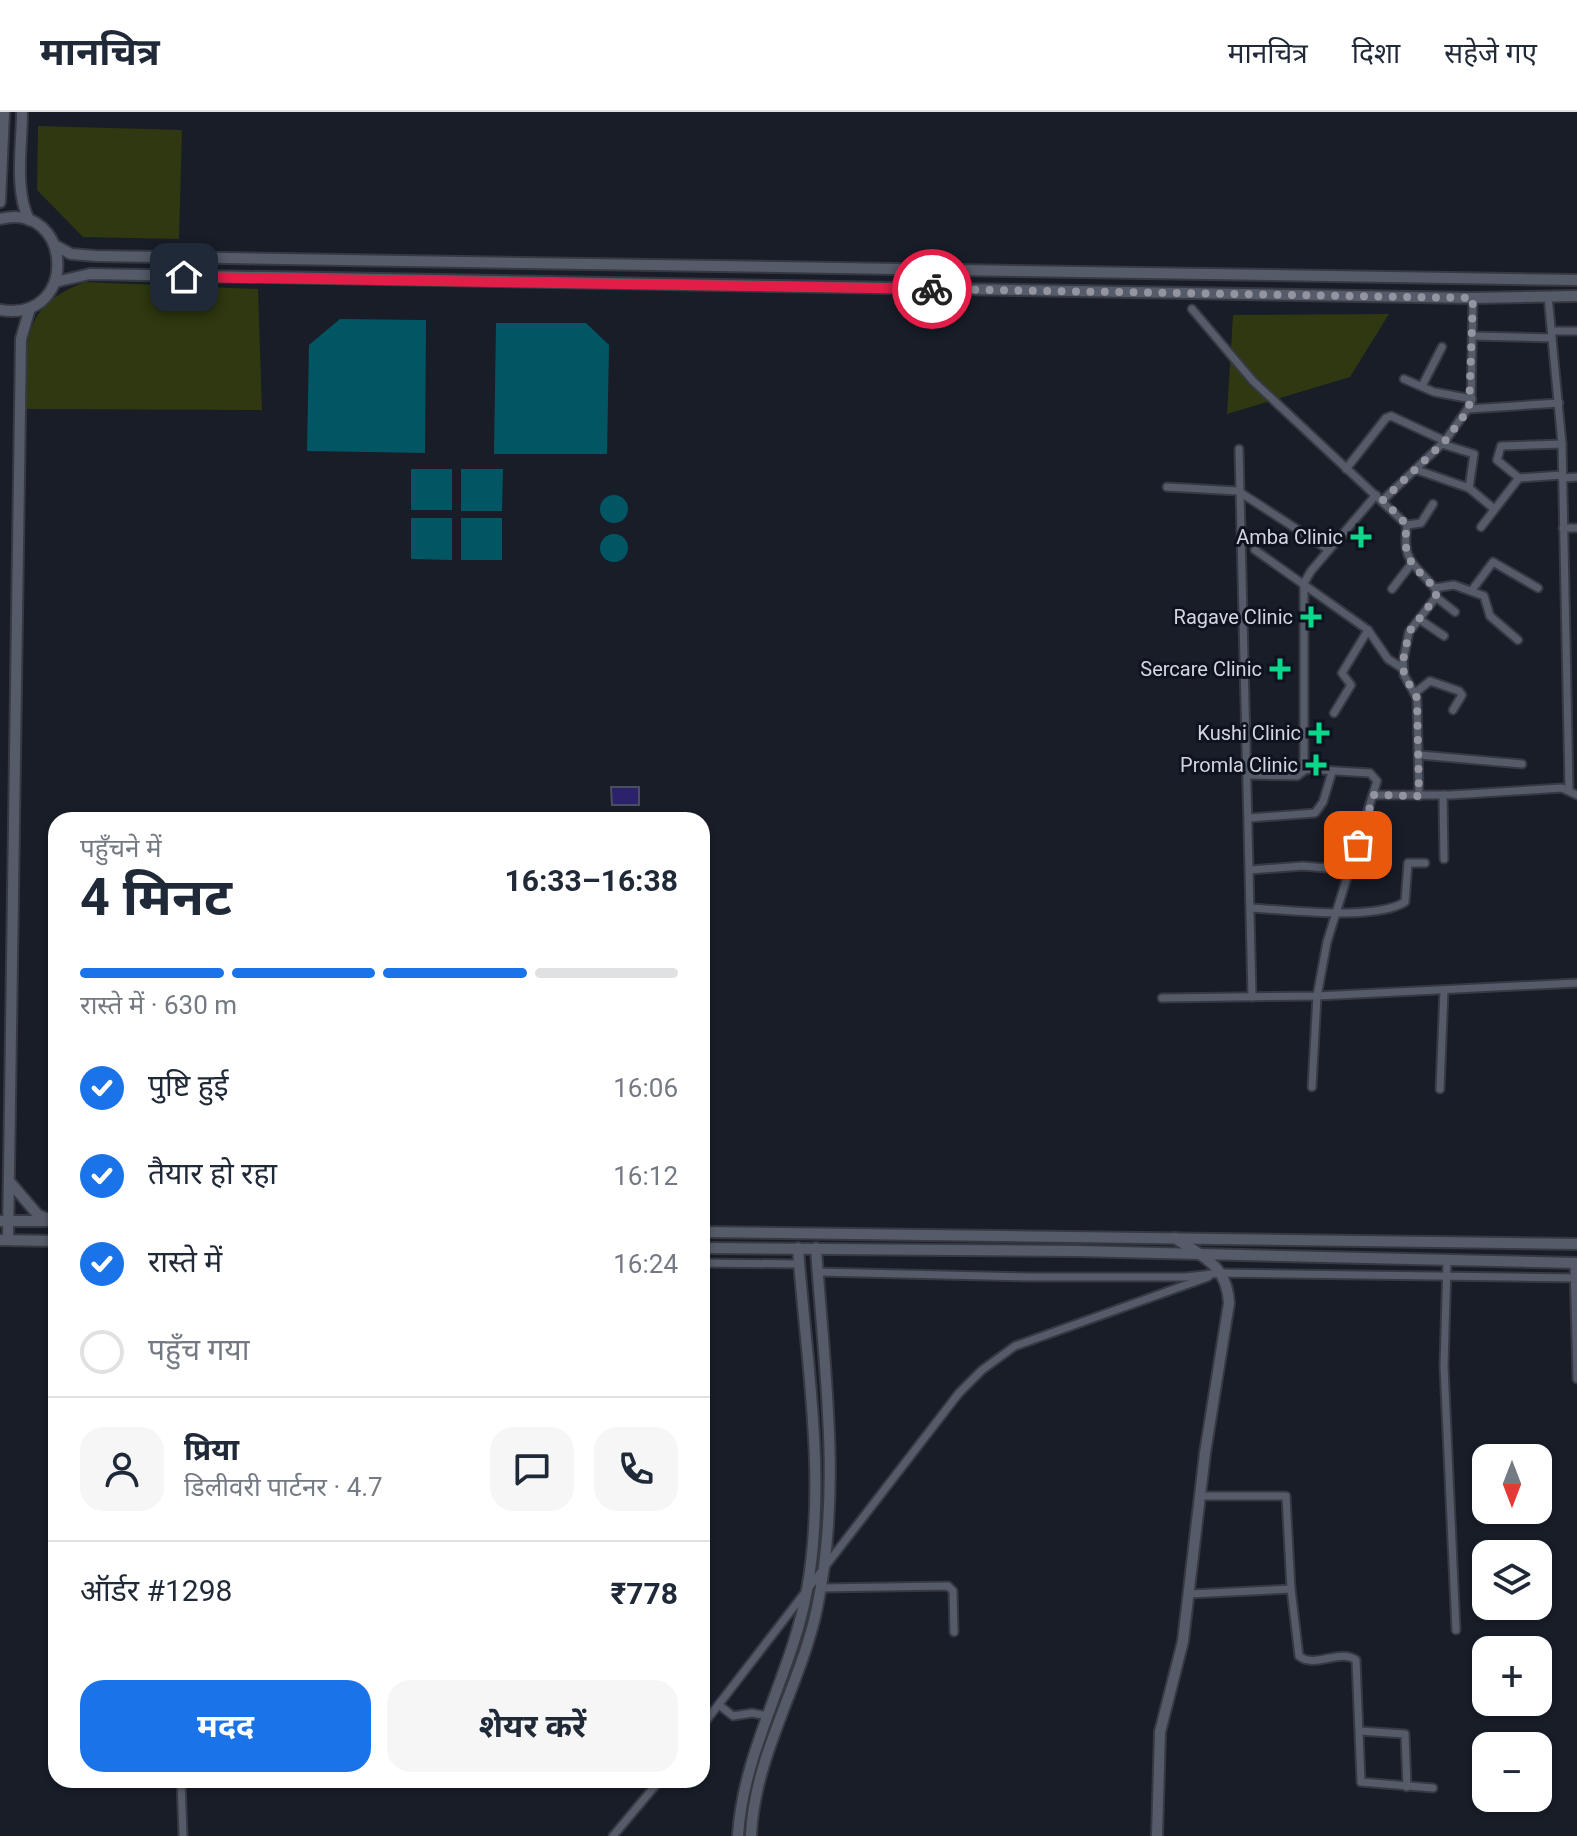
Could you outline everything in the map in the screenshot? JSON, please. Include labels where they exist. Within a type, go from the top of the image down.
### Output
[{"type":"street","points":[[0,202],[4,112]]},
{"type":"street","points":[[22,112],[21,190],[23,208],[29,220]]},
{"type":"street","points":[[0,219],[29,220],[41,226],[56,246],[71,254],[96,256],[1577,280]]},
{"type":"street","points":[[0,310],[13,312],[30,308],[45,297],[55,282],[59,264],[56,246]]},
{"type":"street","points":[[55,282],[90,274],[1473,298],[1577,296]]},
{"type":"street","points":[[1424,277],[1425,297]]},
{"type":"street","points":[[1548,296],[1562,444],[1569,789]]},
{"type":"street","points":[[1305,770],[1304,583],[1329,550],[1380,497],[1417,470],[1444,442],[1469,409],[1472,399],[1473,298]]},
{"type":"street","points":[[30,308],[21,339],[8,1180],[4,1240],[48,1241]]},
{"type":"street","points":[[1192,309],[1253,381],[1407,525]]},
{"type":"street","points":[[1473,336],[1552,335],[1577,331]]},
{"type":"street","points":[[1422,386],[1442,347]]},
{"type":"street","points":[[1404,379],[1472,399]]},
{"type":"street","points":[[1469,409],[1559,403]]},
{"type":"street","points":[[1346,469],[1386,418],[1391,416],[1474,454],[1469,488]]},
{"type":"street","points":[[1562,444],[1501,446],[1497,463],[1519,478],[1577,477]]},
{"type":"street","points":[[1239,449],[1252,997]]},
{"type":"street","points":[[1417,470],[1469,488],[1493,508]]},
{"type":"street","points":[[1481,527],[1519,478]]},
{"type":"street","points":[[1167,487],[1238,491],[1329,550]]},
{"type":"street","points":[[1407,525],[1421,523],[1433,504]]},
{"type":"street","points":[[1402,668],[1409,632],[1436,597],[1435,588],[1403,549],[1407,525]]},
{"type":"street","points":[[1563,528],[1577,528]]},
{"type":"street","points":[[1255,550],[1368,630],[1388,659],[1402,668],[1415,693],[1420,755],[1419,796]]},
{"type":"street","points":[[1472,590],[1488,563],[1493,562],[1538,588]]},
{"type":"street","points":[[1392,589],[1412,563]]},
{"type":"street","points":[[1435,588],[1454,585],[1486,598],[1490,616],[1518,640]]},
{"type":"street","points":[[1436,597],[1455,612]]},
{"type":"street","points":[[1419,619],[1444,636]]},
{"type":"street","points":[[1334,713],[1351,685],[1342,673],[1368,630]]},
{"type":"street","points":[[1415,693],[1433,681],[1459,691],[1462,695],[1453,710]]},
{"type":"street","points":[[1420,755],[1522,764]]},
{"type":"street","points":[[1248,775],[1297,776],[1305,770],[1374,775],[1377,781],[1336,913],[1317,996],[1312,1087]]},
{"type":"street","points":[[1249,818],[1315,813],[1323,802],[1332,772]]},
{"type":"street","points":[[1374,795],[1569,789],[1577,795]]},
{"type":"street","points":[[1443,795],[1444,859]]},
{"type":"street","points":[[1251,908],[1336,913],[1396,907],[1405,902],[1408,863],[1425,863]]},
{"type":"street","points":[[1250,870],[1303,866],[1350,870]]},
{"type":"street","points":[[1162,998],[1317,996],[1577,983]]},
{"type":"street","points":[[1440,1089],[1444,990]]},
{"type":"street","points":[[8,1180],[38,1215],[48,1219]]},
{"type":"street","points":[[4,1221],[48,1221]]},
{"type":"street","points":[[710,1232],[1577,1244]]},
{"type":"street","points":[[1157,1836],[1160,1732],[1183,1641],[1229,1294],[1213,1261],[1174,1237]]},
{"type":"street","points":[[1142,1238],[1142,1252]]},
{"type":"street","points":[[710,1248],[1142,1252],[1447,1263],[1575,1263],[1577,1379]]},
{"type":"street","points":[[738,1836],[745,1783],[792,1648],[808,1588],[815,1482],[798,1248]]},
{"type":"street","points":[[751,1836],[767,1753],[805,1655],[823,1575],[831,1486],[816,1248]]},
{"type":"street","points":[[710,1263],[799,1264]]},
{"type":"street","points":[[1447,1263],[1444,1366],[1456,1630]]},
{"type":"street","points":[[818,1272],[1030,1277],[1186,1277],[1221,1273],[1575,1278]]},
{"type":"street","points":[[710,1716],[808,1588],[823,1575],[959,1393],[982,1370],[1036,1337],[1221,1273]]},
{"type":"street","points":[[1201,1496],[1286,1497],[1291,1589],[1301,1659],[1348,1656],[1356,1660],[1361,1782],[1433,1788]]},
{"type":"street","points":[[821,1588],[948,1586],[953,1591],[954,1632]]},
{"type":"street","points":[[1190,1594],[1291,1589]]},
{"type":"street","points":[[719,1705],[733,1716],[752,1713],[768,1716]]},
{"type":"street","points":[[1360,1731],[1404,1733],[1407,1787]]},
{"type":"street","points":[[181,1788],[183,1836]]},
{"type":"street","points":[[613,1836],[653,1788]]},
{"type":"green space","points":[[38,126],[182,130],[179,239],[83,237],[37,190]]},
{"type":"green space","points":[[85,282],[258,289],[262,410],[25,409],[27,349],[37,317],[47,304],[63,292]]},
{"type":"green space","points":[[1389,314],[1350,377],[1227,414],[1233,315]]},
{"type":"water","points":[[340,319],[426,320],[425,453],[307,451],[309,345]]},
{"type":"water","points":[[496,323],[586,323],[609,345],[607,454],[494,454]]},
{"type":"water","points":[[411,469],[452,469],[452,510],[411,510]]},
{"type":"water","points":[[461,469],[503,469],[502,511],[461,511]]},
{"type":"water","points":[[614,495],[624,499],[628,509],[624,519],[614,523],[604,519],[600,509],[604,499]]},
{"type":"water","points":[[411,518],[452,518],[452,560],[411,559]]},
{"type":"water","points":[[461,518],[502,518],[502,560],[461,560]]},
{"type":"water","points":[[614,534],[624,538],[628,548],[624,558],[614,562],[604,558],[600,548],[604,538]]},
{"type":"building","points":[[611,787],[639,787],[639,805],[612,805]]},
{"type":"way so far","points":[[932,289],[1473,298],[1472,399],[1469,409],[1445,441],[1383,500],[1407,525],[1403,549],[1414,569],[1436,590],[1436,597],[1409,632],[1402,668],[1417,698],[1419,796],[1374,795],[1358,845]]},
{"type":"place","name":"Amba Clinic","points":[[1361,537]]},
{"type":"place","name":"Ragave Clinic","points":[[1311,617]]},
{"type":"place","name":"Sercare Clinic","points":[[1280,669]]},
{"type":"place","name":"Kushi Clinic","points":[[1319,733]]},
{"type":"place","name":"Promla Clinic","points":[[1316,765]]},
{"type":"route","points":[[184,277],[932,289]]}]
